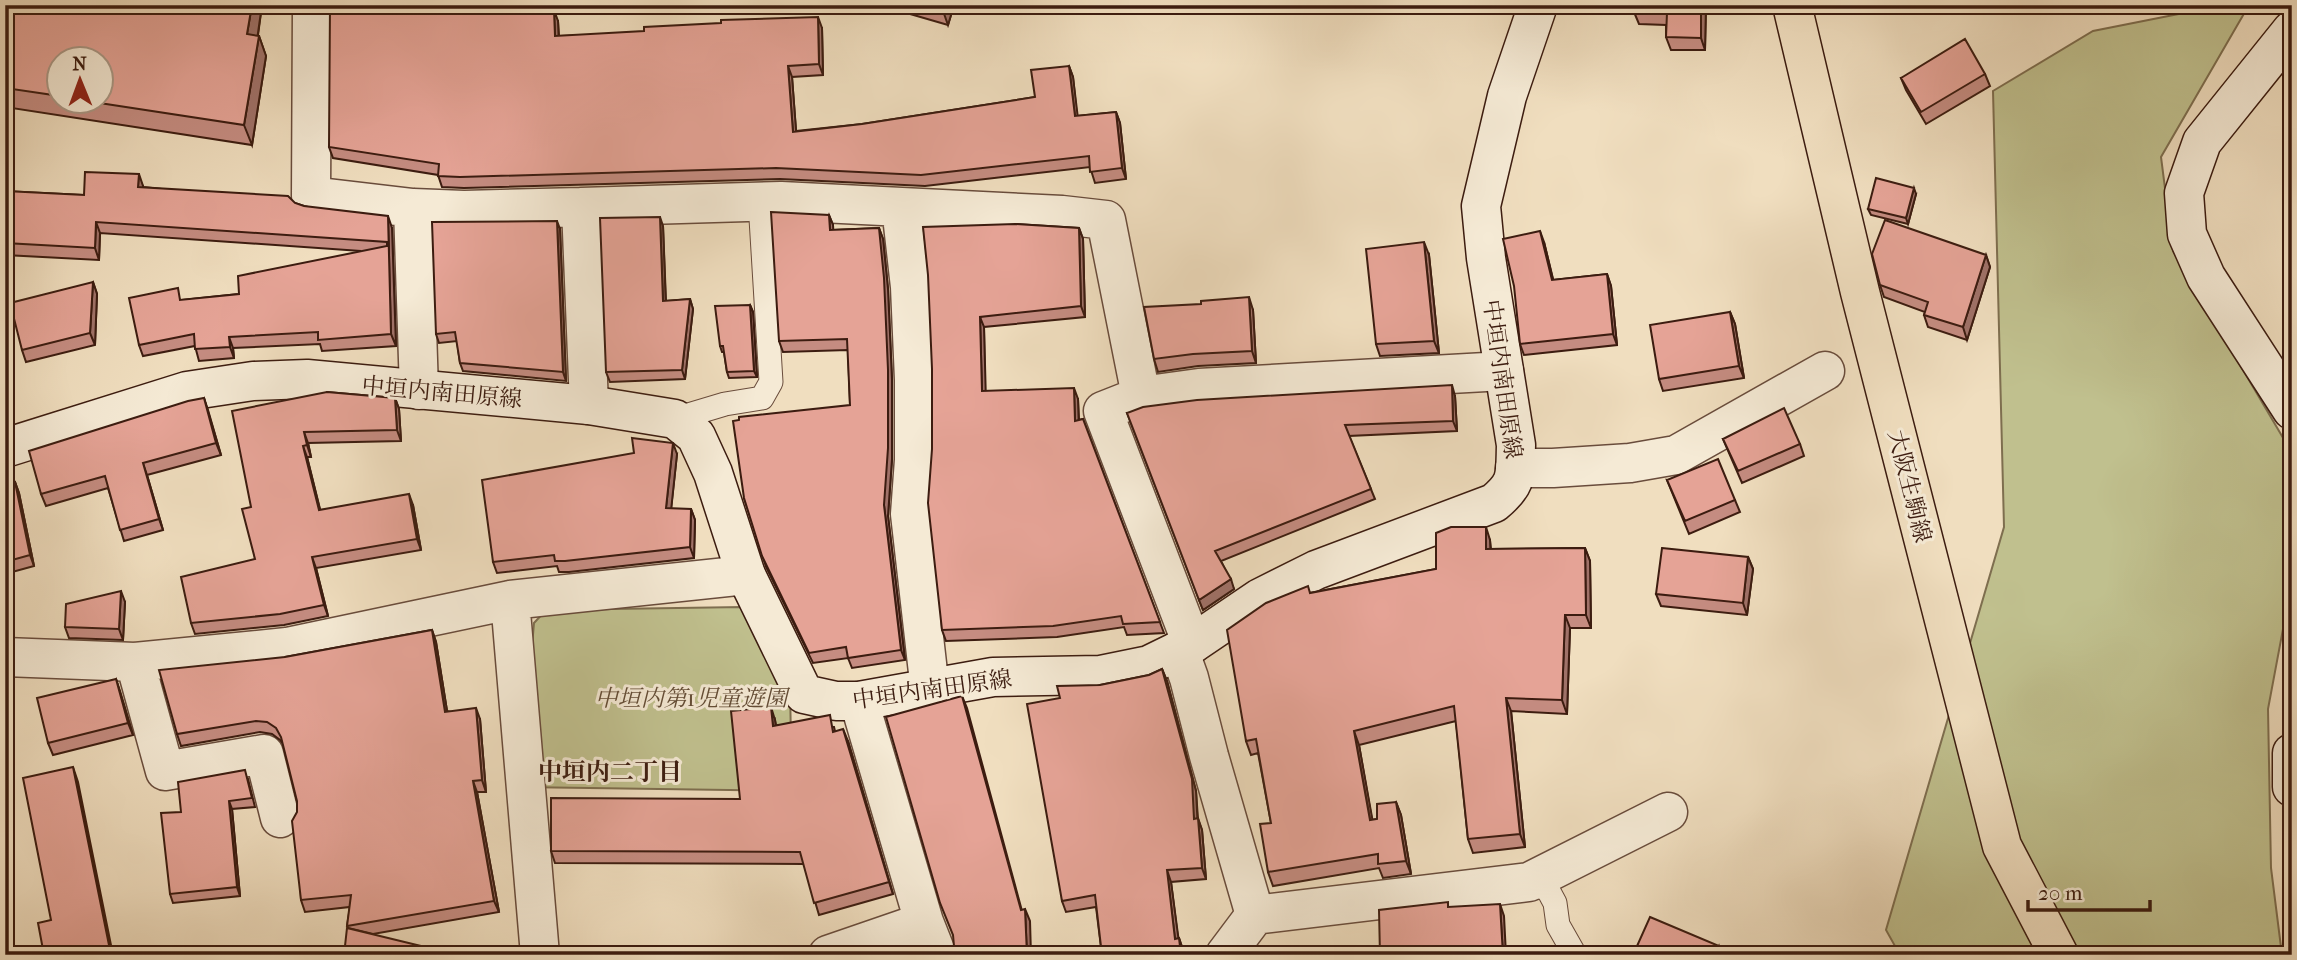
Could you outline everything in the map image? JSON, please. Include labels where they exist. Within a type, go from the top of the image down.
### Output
[{"type":"main road","name":"大阪生駒線","points":[[1792,5],[1860,292],[2002,846],[2059,955]]},
{"type":"street","points":[[312,5],[311,196],[412,208],[464,210],[760,202],[901,206],[1106,220],[1140,396]]},
{"type":"street","name":"中垣内南田原線","points":[[5,448],[187,391],[253,381],[307,379],[589,405],[675,419],[696,436],[713,473],[746,575],[804,694],[836,701],[859,701],[993,677],[1100,675],[1149,665],[1186,647],[1260,598],[1316,570],[1494,503],[1511,489],[1516,445],[1486,258],[1481,206],[1507,96],[1538,5]]},
{"type":"street","points":[[2292,30],[2202,142],[2184,193],[2187,234],[2206,277],[2292,410]]},
{"type":"street","points":[[901,206],[910,287],[914,380],[914,460],[910,514],[930,690]]},
{"type":"street","points":[[581,207],[589,405]]},
{"type":"street","points":[[412,208],[419,390]]},
{"type":"street","points":[[1255,915],[1209,756],[1189,678],[1186,647],[1103,411],[1140,396],[1199,388],[1504,371]]},
{"type":"street","points":[[1515,468],[1630,463],[1676,455],[1825,371]]},
{"type":"street","points":[[5,657],[135,662],[286,648],[510,600],[746,575]]},
{"type":"street","points":[[510,600],[540,955]]},
{"type":"street","points":[[135,662],[165,771],[264,754],[280,818]]},
{"type":"street","points":[[828,955],[931,938],[859,701]]},
{"type":"street","points":[[2292,753],[2292,787]]},
{"type":"street","points":[[1225,955],[1255,915],[1529,882],[1668,812]]},
{"type":"lane","points":[[675,419],[725,404],[762,398],[771,382],[760,202]]},
{"type":"lane","points":[[1529,882],[1548,890],[1555,903],[1558,925],[1575,955]]},
{"type":"green space","points":[[2224,5],[2249,5],[2161,157],[2173,251],[2292,453],[2292,581],[2268,709],[2271,868],[2282,955],[1900,955],[1886,930],[2004,527],[1993,91],[2093,31]]},
{"type":"green space","name":"中垣内第1児童遊園","points":[[743,607],[790,689],[792,791],[520,787],[534,623],[546,610]]},
{"type":"building","points":[[5,5],[252,5],[247,34],[259,36],[244,125],[116,106],[116,46],[46,46],[46,94],[5,88]]},
{"type":"building","points":[[330,5],[479,5],[479,13],[554,10],[555,36],[644,31],[644,27],[721,23],[721,20],[818,17],[819,64],[788,66],[793,132],[1035,97],[1031,70],[1069,66],[1075,116],[1116,112],[1122,168],[1090,172],[1089,156],[921,175],[776,168],[438,176],[439,164],[329,147]]},
{"type":"building","points":[[1635,5],[1701,5],[1701,38],[1666,37],[1667,13],[1634,12]]},
{"type":"building","points":[[1965,39],[1985,74],[1921,112],[1901,78]]},
{"type":"building","points":[[85,172],[139,174],[138,187],[288,196],[295,203],[304,206],[388,216],[391,334],[318,340],[318,332],[229,337],[230,347],[195,349],[194,334],[139,345],[129,298],[178,288],[180,300],[239,294],[238,276],[387,246],[387,242],[96,222],[95,248],[5,243],[5,191],[84,195]]},
{"type":"building","points":[[1876,178],[1914,188],[1906,218],[1868,209]]},
{"type":"building","points":[[771,212],[829,215],[830,230],[879,228],[888,370],[888,448],[884,505],[901,650],[848,658],[846,647],[809,653],[762,556],[744,498],[733,421],[739,420],[739,417],[850,405],[847,339],[779,341]]},
{"type":"building","points":[[660,217],[663,301],[690,299],[682,370],[606,372],[600,218]]},
{"type":"building","points":[[1885,220],[1986,255],[1963,327],[1924,315],[1928,302],[1880,285],[1872,254]]},
{"type":"building","points":[[557,221],[563,372],[460,363],[455,332],[436,334],[432,222]]},
{"type":"building","points":[[1015,224],[1079,228],[1081,306],[980,317],[982,391],[1074,388],[1075,421],[1083,419],[1160,622],[1123,624],[1121,616],[1053,626],[942,630],[928,503],[932,449],[932,369],[923,227]]},
{"type":"building","points":[[1540,231],[1552,280],[1607,274],[1613,334],[1520,344],[1514,286],[1503,239]]},
{"type":"building","points":[[1424,242],[1434,341],[1376,344],[1366,249]]},
{"type":"building","points":[[93,282],[90,333],[22,350],[10,303]]},
{"type":"building","points":[[1249,297],[1252,351],[1154,359],[1144,307],[1201,304],[1201,301]]},
{"type":"building","points":[[750,305],[754,371],[727,372],[723,346],[720,346],[715,306]]},
{"type":"building","points":[[1730,312],[1739,366],[1659,379],[1650,325]]},
{"type":"building","points":[[1452,385],[1453,421],[1345,425],[1371,489],[1215,551],[1231,579],[1199,600],[1127,413],[1143,407],[1197,400]]},
{"type":"building","points":[[327,392],[395,398],[397,430],[304,432],[307,445],[303,446],[319,510],[409,494],[417,539],[312,557],[324,605],[280,614],[191,623],[181,577],[255,559],[242,509],[251,507],[232,411]]},
{"type":"building","points":[[204,398],[216,443],[143,463],[159,519],[120,530],[105,476],[41,494],[29,451]]},
{"type":"building","points":[[1784,408],[1800,444],[1738,471],[1723,439]]},
{"type":"building","points":[[632,438],[673,443],[666,508],[691,509],[690,547],[565,561],[555,561],[554,555],[493,562],[482,480],[634,453]]},
{"type":"building","points":[[1718,459],[1735,500],[1685,521],[1667,480]]},
{"type":"building","points":[[15,482],[30,555],[5,562],[5,485]]},
{"type":"building","points":[[1451,527],[1486,527],[1486,549],[1585,548],[1586,615],[1565,615],[1562,700],[1506,698],[1520,834],[1468,839],[1454,706],[1354,731],[1370,820],[1377,819],[1377,804],[1396,802],[1406,861],[1378,864],[1378,854],[1268,872],[1260,824],[1271,823],[1256,739],[1246,741],[1227,630],[1266,603],[1308,586],[1310,593],[1436,569],[1436,533]]},
{"type":"building","points":[[1662,548],[1748,557],[1743,603],[1656,594]]},
{"type":"building","points":[[121,591],[119,629],[65,627],[66,604]]},
{"type":"building","points":[[432,630],[445,712],[476,708],[482,780],[473,781],[494,901],[347,926],[351,895],[301,900],[292,821],[297,812],[297,801],[281,737],[276,728],[267,722],[256,721],[177,734],[159,670],[285,657]]},
{"type":"building","points":[[1162,669],[1192,779],[1194,819],[1198,818],[1202,868],[1167,870],[1175,939],[1179,938],[1181,955],[1102,955],[1095,895],[1062,901],[1027,704],[1060,698],[1057,686],[1100,685],[1149,675]]},
{"type":"building","points":[[116,679],[128,723],[48,743],[37,698]]},
{"type":"building","points":[[962,696],[1021,910],[1025,909],[1027,955],[950,955],[954,946],[953,935],[940,903],[886,717]]},
{"type":"building","points":[[771,707],[773,726],[830,715],[833,732],[843,729],[889,882],[814,903],[800,852],[551,851],[551,798],[740,799],[731,711]]},
{"type":"building","points":[[73,767],[111,955],[44,955],[38,923],[51,920],[23,778]]},
{"type":"building","points":[[245,770],[252,798],[229,801],[237,887],[170,894],[161,813],[181,812],[178,782]]},
{"type":"building","points":[[1448,902],[1448,907],[1500,904],[1503,955],[1380,955],[1379,910]]},
{"type":"building","points":[[1650,917],[1719,946],[1715,955],[1633,955]]},
{"type":"building","points":[[347,928],[458,955],[344,955]]},
{"type":"building","points":[[214,946],[215,955],[140,955]]},
{"type":"building","points":[[911,949],[915,955],[881,955],[884,952]]},
{"type":"district","name":"中垣内二丁目","points":[[610,772]]}]
